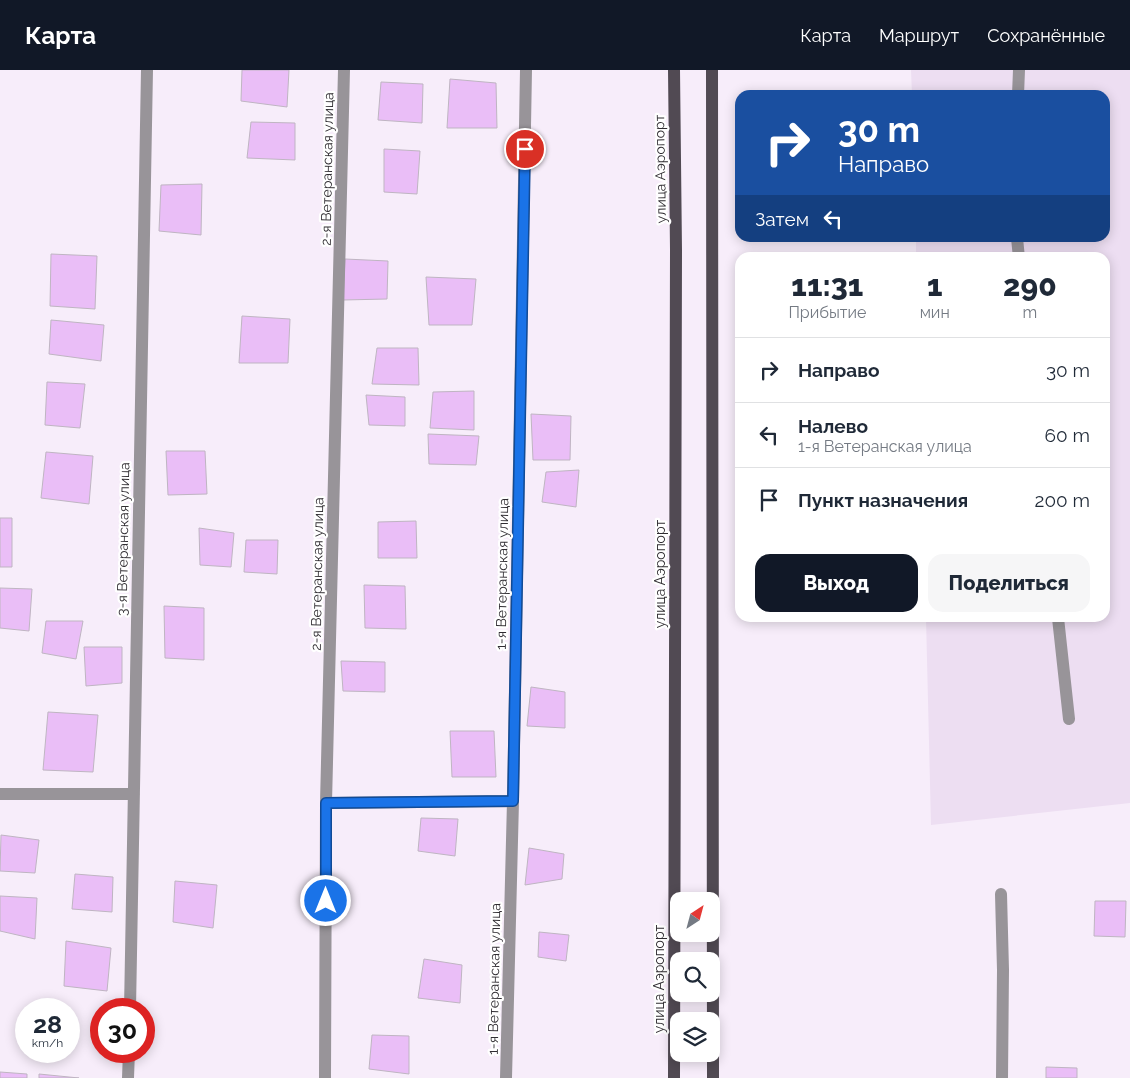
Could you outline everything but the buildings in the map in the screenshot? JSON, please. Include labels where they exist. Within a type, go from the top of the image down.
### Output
[{"type":"main road","name":"улица Аэропорт","points":[[674,70],[676,250],[674,1078]]},
{"type":"main road","points":[[712,70],[712,1078]]},
{"type":"street","name":"3-я Ветеранская улица","points":[[130,998],[147,70]]},
{"type":"street","name":"2-я Ветеранская улица","points":[[325,1078],[326,803],[344,70]]},
{"type":"street","name":"1-я Ветеранская улица","points":[[506,1078],[513,801],[526,70]]},
{"type":"street","points":[[1018,90],[1020,70]]},
{"type":"street","points":[[1058,622],[1069,719]]},
{"type":"street","points":[[0,794],[134,794]]},
{"type":"street","points":[[326,803],[513,801]]},
{"type":"street","points":[[1001,894],[1003,970],[1002,1078]]},
{"type":"street","points":[[128,1078],[129,1063]]},
{"type":"shaded area","points":[[911,70],[1130,70],[1130,803],[931,825],[926,622],[1110,622],[1110,252],[916,252],[916,242],[1110,242],[1110,90],[912,90]]},
{"type":"route","points":[[326,901],[326,803],[513,801],[525,149]]}]
